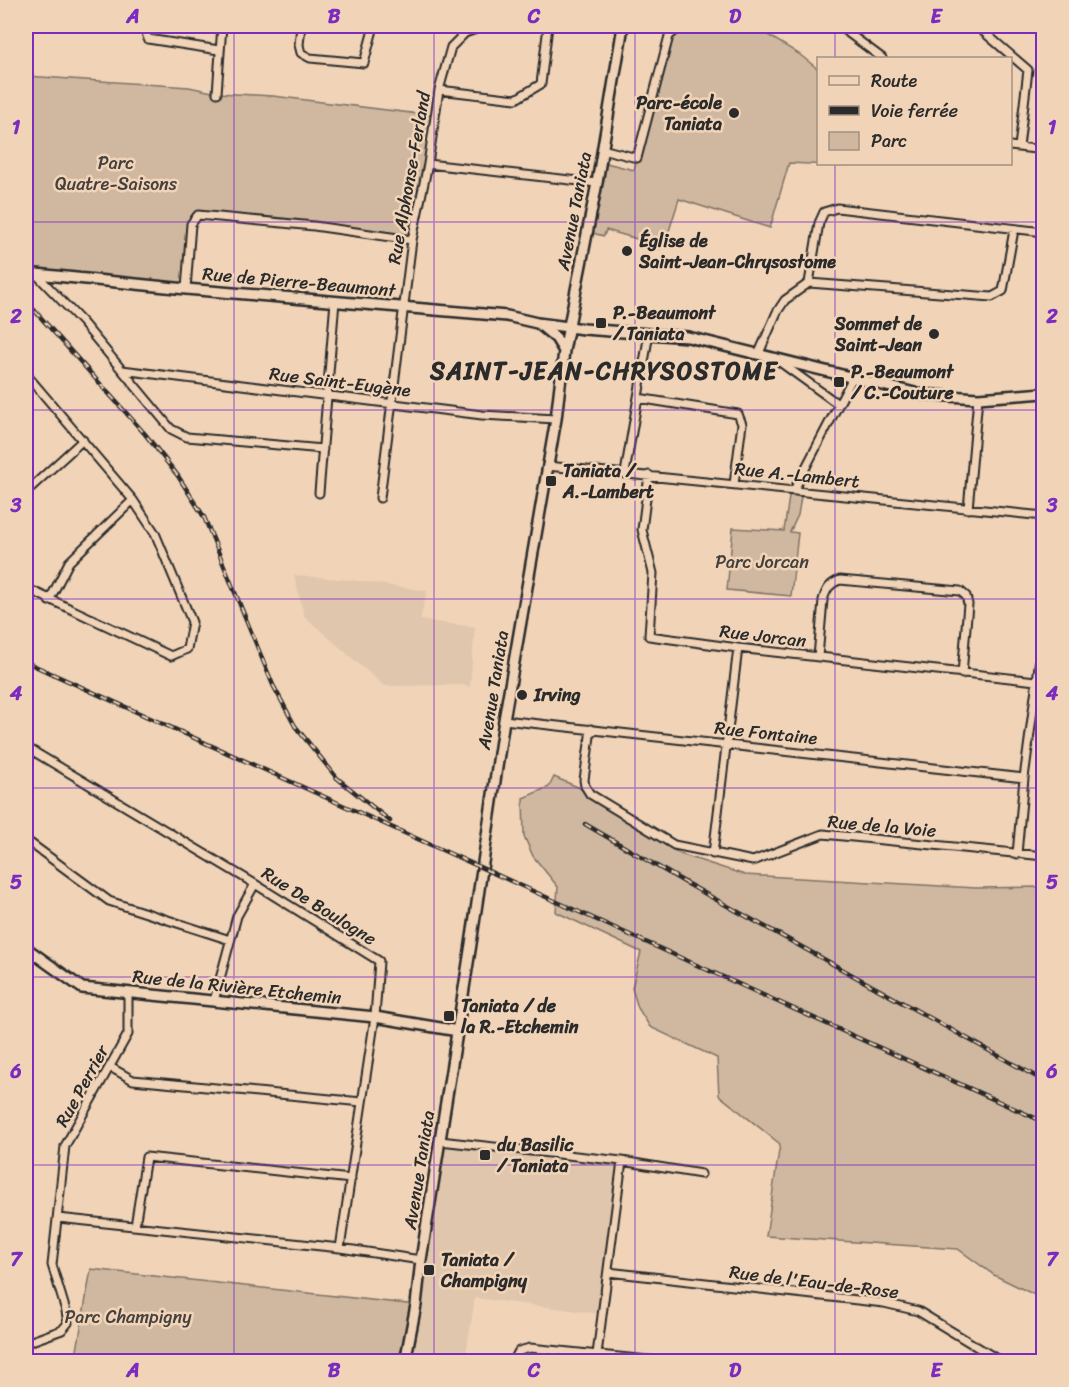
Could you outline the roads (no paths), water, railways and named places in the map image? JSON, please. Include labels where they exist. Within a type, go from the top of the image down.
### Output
[{"type":"main road","name":"Avenue Taniata","points":[[405,1362],[416,1305],[504,720],[556,419],[564,351],[597,183],[623,26]]},
{"type":"main road","name":"Rue de Pierre-Beaumont","points":[[26,273],[507,316],[569,326],[688,337],[919,394],[978,398],[1044,393]]},
{"type":"main road","points":[[537,322],[564,351]]},
{"type":"main road","name":"Rue de la Rivière Etchemin","points":[[26,948],[82,988],[375,1017],[458,1031]]},
{"type":"street","points":[[144,26],[148,39],[219,50]]},
{"type":"street","points":[[217,93],[222,26]]},
{"type":"street","points":[[301,26],[299,45],[301,53],[310,58],[364,63],[374,26]]},
{"type":"street","name":"Rue Alphonse-Ferland","points":[[380,498],[412,240],[428,164],[439,90],[451,47],[465,33],[485,26]]},
{"type":"street","points":[[439,90],[516,99],[541,84],[548,26]]},
{"type":"street","points":[[602,149],[637,158],[669,36],[681,26]]},
{"type":"street","points":[[838,26],[881,57]]},
{"type":"street","points":[[977,26],[1028,70],[1019,147]]},
{"type":"street","points":[[1012,146],[1044,150]]},
{"type":"street","points":[[428,164],[597,183]]},
{"type":"street","points":[[809,283],[819,223],[824,212],[837,208],[1044,232]]},
{"type":"street","points":[[186,289],[190,224],[198,215],[314,226],[412,240]]},
{"type":"street","points":[[759,353],[777,312],[785,300],[809,283],[992,297],[1003,291],[1014,230]]},
{"type":"street","points":[[36,273],[82,322],[171,429],[187,437],[323,449]]},
{"type":"street","points":[[319,493],[335,301]]},
{"type":"street","points":[[625,473],[649,333]]},
{"type":"street","points":[[772,357],[838,404]]},
{"type":"street","name":"Rue Saint-Eugène","points":[[122,370],[482,415],[556,419]]},
{"type":"street","points":[[26,374],[134,500],[155,533],[192,622],[187,649],[171,656],[26,588]]},
{"type":"street","points":[[794,490],[852,379]]},
{"type":"street","points":[[638,398],[738,414],[742,424],[734,484]]},
{"type":"street","points":[[968,508],[978,398]]},
{"type":"street","points":[[26,492],[83,440]]},
{"type":"street","name":"Rue A.-Lambert","points":[[547,466],[1044,516]]},
{"type":"street","name":"Rue Jorcan","points":[[649,475],[642,530],[653,573],[649,636],[1036,681]]},
{"type":"street","points":[[50,601],[69,562],[134,500]]},
{"type":"street","points":[[818,657],[823,600],[831,584],[840,580],[960,591],[966,596],[968,604],[962,674]]},
{"type":"street","points":[[1017,854],[1024,778],[1044,628]]},
{"type":"street","points":[[713,854],[738,648]]},
{"type":"street","name":"Rue Fontaine","points":[[504,720],[1024,778]]},
{"type":"street","name":"Rue de la Voie","points":[[591,729],[584,780],[590,794],[674,845],[753,861],[823,834],[1044,856]]},
{"type":"street","name":"Rue De Boulogne","points":[[26,747],[379,961],[375,1017],[340,1248]]},
{"type":"street","points":[[26,840],[109,901],[230,940]]},
{"type":"street","points":[[213,1001],[237,916],[255,884]]},
{"type":"street","name":"Rue Perrier","points":[[26,1343],[62,1330],[68,1323],[52,1265],[65,1146],[128,1034],[128,993]]},
{"type":"street","points":[[110,1067],[133,1080],[362,1102]]},
{"type":"street","points":[[440,1141],[621,1161],[701,1174]]},
{"type":"street","points":[[135,1226],[146,1157],[351,1179]]},
{"type":"street","points":[[597,1358],[621,1161]]},
{"type":"street","points":[[58,1218],[340,1248],[421,1260]]},
{"type":"street","name":"Rue de l'Eau-de-Rose","points":[[608,1272],[884,1303],[918,1311],[1002,1362]]},
{"type":"street","points":[[513,1362],[519,1351],[530,1348],[597,1358],[668,1362]]},
{"type":"railway","points":[[26,301],[145,434],[178,476],[204,517],[273,685],[295,726],[337,778],[390,821]]},
{"type":"railway","points":[[26,662],[1044,1122]]},
{"type":"railway","points":[[585,824],[686,883],[1044,1081]]},
{"type":"place","name":"Parc-école Taniata","points":[[734,113]]},
{"type":"place","name":"Église de Saint-Jean-Chrysostome","points":[[627,251]]},
{"type":"place","name":"P.-Beaumont / Taniata","points":[[601,323]]},
{"type":"place","name":"Sommet de Saint-Jean","points":[[934,334]]},
{"type":"place","name":"P.-Beaumont / C.-Couture","points":[[839,382]]},
{"type":"place","name":"Taniata / A.-Lambert","points":[[551,481]]},
{"type":"place","name":"Irving","points":[[522,695]]},
{"type":"place","name":"Taniata / de la R.-Etchemin","points":[[449,1016]]},
{"type":"place","name":"du Basilic / Taniata","points":[[485,1155]]},
{"type":"place","name":"Taniata / Champigny","points":[[429,1270]]},
{"type":"district","name":"SAINT-JEAN-CHRYSOSTOME","points":[[604,371]]},
{"type":"park label","name":"Parc Quatre-Saisons","points":[[116,174]]},
{"type":"park label","name":"Parc Jorcan","points":[[762,562]]},
{"type":"park label","name":"Parc Champigny","points":[[128,1317]]}]
